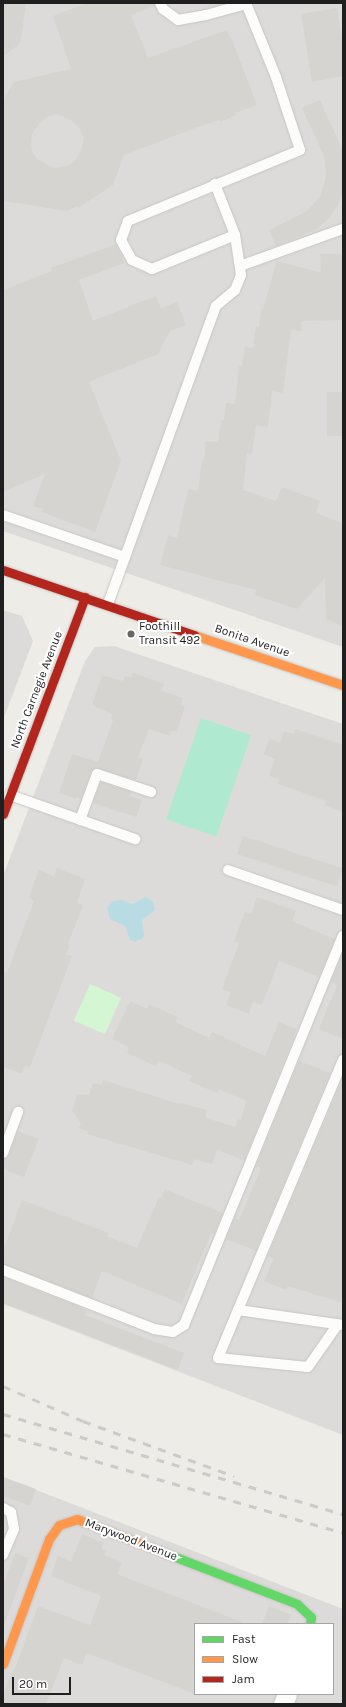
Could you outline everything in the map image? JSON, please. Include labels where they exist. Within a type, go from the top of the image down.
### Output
[{"type":"street","name":"Bonita Avenue","points":[[3,570],[108,604],[343,685]]},
{"type":"street","name":"North Carnegie Avenue","points":[[3,814],[85,597]]},
{"type":"street","name":"Marywood Avenue","points":[[3,1664],[49,1539],[59,1525],[77,1519],[297,1604],[310,1617],[310,1623]]},
{"type":"lane","points":[[160,3],[163,9],[178,20],[206,15],[246,4],[276,77],[300,150],[215,184],[128,222],[120,240],[132,260],[152,269],[235,235]]},
{"type":"lane","points":[[108,604],[200,355],[216,306],[235,290],[241,275],[235,235],[215,184]]},
{"type":"lane","points":[[240,266],[343,229]]},
{"type":"lane","points":[[3,515],[125,556]]},
{"type":"lane","points":[[80,820],[97,774],[151,792]]},
{"type":"lane","points":[[10,796],[135,839]]},
{"type":"lane","points":[[228,870],[343,910]]},
{"type":"lane","points":[[3,1270],[154,1330],[173,1332],[184,1325],[343,936]]},
{"type":"lane","points":[[238,1310],[341,1325],[308,1368],[218,1358],[238,1310],[343,1060]]},
{"type":"lane","points":[[3,1152],[18,1112]]},
{"type":"lane","points":[[3,1508],[11,1512],[14,1529],[3,1555]]},
{"type":"shaded area","points":[[3,3],[343,3],[343,647],[3,531]]},
{"type":"shaded area","points":[[3,610],[22,616],[33,641],[3,720]]},
{"type":"shaded area","points":[[114,646],[343,724],[343,1435],[3,1304],[3,876],[85,661],[95,647]]},
{"type":"shaded area","points":[[3,1477],[343,1609],[343,1704],[3,1704]]},
{"type":"green space","points":[[201,718],[251,735],[216,836],[166,819]]},
{"type":"green space","points":[[90,984],[121,998],[105,1034],[74,1021]]},
{"type":"water","points":[[145,897],[153,901],[155,910],[142,920],[144,934],[143,938],[135,942],[130,940],[125,926],[110,919],[107,908],[113,901],[122,900],[131,904]]},
{"type":"building","points":[[3,3],[26,3],[21,40],[18,45],[3,57]]},
{"type":"building","points":[[87,3],[154,3],[154,6],[131,15],[148,58],[227,30],[257,105],[235,113],[236,115],[220,122],[219,120],[195,128],[124,155],[113,185],[78,208],[77,206],[68,211],[3,201],[3,100],[14,82],[71,69],[53,16]],"holes":[[[56,114],[71,120],[79,128],[84,138],[82,148],[77,158],[70,165],[54,168],[38,160],[32,151],[31,142],[32,134],[41,121]]]},
{"type":"building","points":[[337,8],[343,43],[343,76],[312,82],[301,14]]},
{"type":"building","points":[[320,100],[343,151],[343,194],[338,205],[329,218],[317,229],[276,246],[269,230],[307,211],[321,195],[326,172],[324,156],[302,108]]},
{"type":"building","points":[[116,244],[124,263],[79,280],[93,321],[156,296],[161,308],[177,302],[186,325],[170,331],[158,354],[89,382],[121,461],[95,532],[42,512],[43,509],[33,506],[45,474],[3,492],[3,290],[52,271],[51,268]]},
{"type":"building","points":[[320,254],[343,254],[343,320],[302,321],[301,331],[291,330],[283,393],[272,391],[268,427],[256,425],[252,454],[247,453],[243,490],[276,501],[282,487],[320,501],[316,513],[343,523],[343,626],[326,619],[325,578],[297,609],[255,595],[256,590],[160,565],[168,535],[177,538],[188,489],[198,491],[206,441],[218,442],[221,420],[224,420],[226,403],[235,404],[239,366],[242,366],[245,347],[253,348],[256,326],[259,327],[261,309],[263,309],[277,261],[321,273]]},
{"type":"building","points":[[327,392],[343,392],[343,436],[327,436]]},
{"type":"building","points":[[133,673],[164,684],[162,691],[183,698],[181,705],[185,706],[177,732],[172,730],[170,736],[149,729],[138,757],[143,759],[136,780],[96,768],[91,772],[81,799],[77,797],[76,799],[59,793],[72,754],[98,762],[113,720],[111,719],[112,714],[92,705],[102,675],[123,681],[125,676],[131,678]]},
{"type":"building","points":[[296,729],[343,745],[343,812],[325,805],[326,801],[278,784],[279,779],[269,776],[275,759],[263,754],[270,739],[280,743],[284,731],[294,734]]},
{"type":"building","points":[[101,782],[131,792],[130,796],[142,800],[136,817],[93,803]]},
{"type":"building","points":[[243,836],[343,868],[337,887],[237,854]]},
{"type":"building","points":[[57,868],[85,879],[77,903],[83,905],[68,944],[70,945],[66,954],[72,956],[30,1067],[25,1065],[22,1074],[3,1067],[3,972],[7,973],[34,901],[30,899],[29,896],[39,870],[54,876]]},
{"type":"building","points":[[257,897],[296,911],[292,921],[335,939],[319,977],[279,961],[262,1005],[253,1002],[249,1014],[226,1005],[231,992],[222,989],[239,943],[234,941],[245,912],[251,914]]},
{"type":"building","points":[[343,953],[343,1039],[319,1029],[337,985],[331,982]]},
{"type":"building","points":[[130,1001],[147,1009],[149,1004],[178,1017],[175,1022],[209,1038],[212,1032],[265,1056],[279,1022],[297,1029],[244,1161],[217,1149],[212,1164],[194,1159],[192,1165],[87,1134],[88,1131],[79,1128],[81,1123],[72,1111],[77,1094],[89,1095],[93,1083],[102,1085],[103,1080],[179,1104],[206,1110],[206,1118],[236,1127],[238,1119],[241,1120],[246,1101],[219,1089],[217,1093],[189,1081],[192,1076],[158,1060],[156,1066],[127,1053],[129,1047],[112,1039]]},
{"type":"building","points":[[299,1061],[330,1073],[256,1251],[226,1239],[235,1218],[239,1220],[261,1168],[256,1166]]},
{"type":"building","points":[[343,1078],[343,1303],[288,1286],[286,1290],[264,1281],[274,1258],[268,1256]]},
{"type":"building","points":[[18,1131],[39,1139],[24,1177],[3,1169],[3,1159],[9,1156]]},
{"type":"building","points":[[165,1189],[223,1213],[214,1234],[211,1233],[182,1304],[102,1271],[92,1298],[3,1264],[3,1251],[22,1200],[109,1233],[107,1236],[137,1248],[159,1197],[161,1198]]},
{"type":"building","points":[[3,1277],[87,1310],[85,1315],[184,1353],[178,1370],[3,1303]]},
{"type":"building","points":[[3,1477],[36,1489],[30,1506],[3,1496]]},
{"type":"building","points":[[82,1534],[104,1543],[101,1549],[106,1551],[104,1555],[122,1562],[117,1574],[242,1622],[194,1623],[194,1694],[87,1653],[82,1665],[64,1658],[46,1704],[3,1704],[3,1694],[15,1668],[38,1606],[90,1625],[101,1596],[51,1576],[58,1556],[71,1562]]},
{"type":"building","points":[[15,1553],[29,1558],[3,1628],[3,1585]]},
{"type":"building","points":[[269,1606],[291,1615],[287,1623],[262,1623]]},
{"type":"railway","points":[[3,1386],[83,1421],[234,1476]]},
{"type":"railway","points":[[3,1414],[343,1514]]},
{"type":"railway","points":[[3,1434],[343,1533]]},
{"type":"traffic: fast","points":[[160,1551],[297,1604],[311,1617],[310,1623]]},
{"type":"traffic: slow","points":[[194,635],[343,685]]},
{"type":"traffic: slow","points":[[3,1664],[49,1539],[59,1525],[77,1519],[160,1551]]},
{"type":"traffic: jam","points":[[3,570],[194,635]]},
{"type":"traffic: jam","points":[[3,814],[85,597]]},
{"type":"place","name":"Foothill Transit 492","points":[[131,634]]}]
